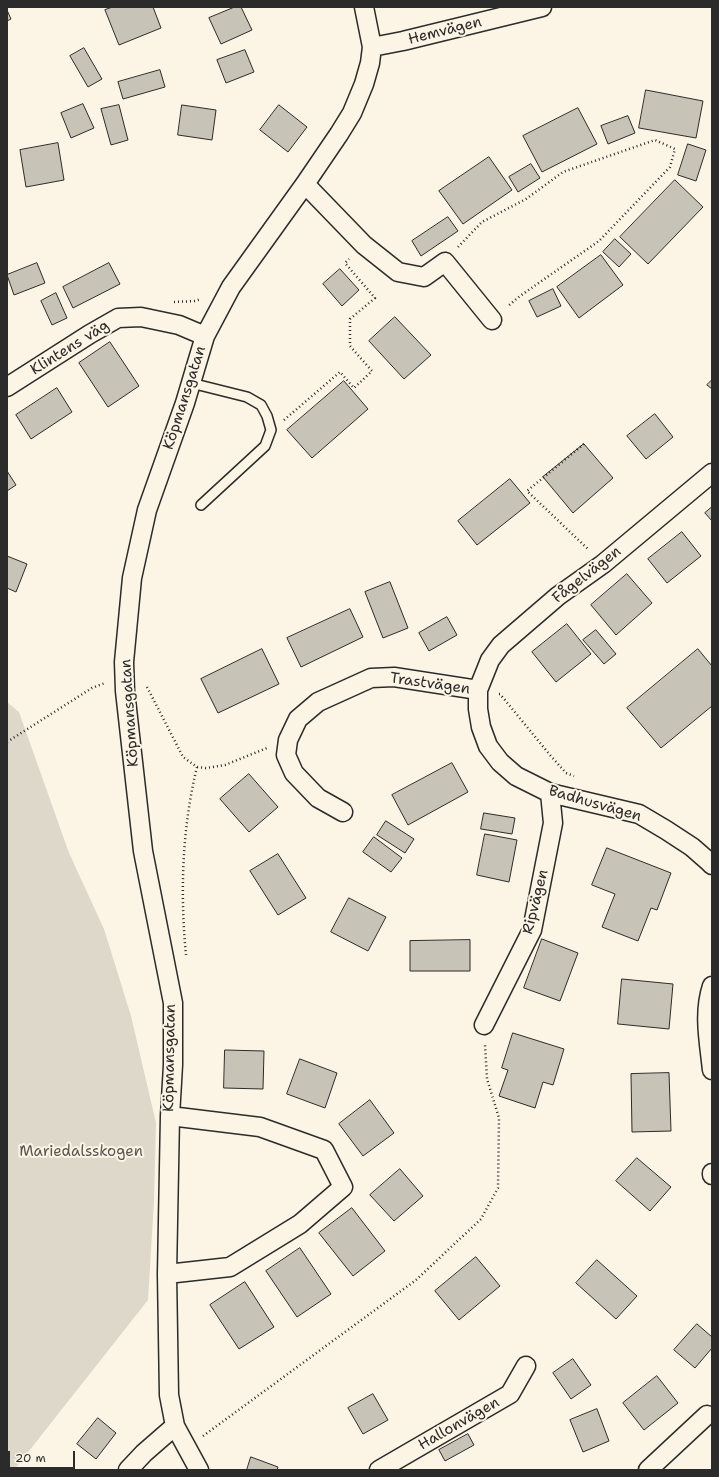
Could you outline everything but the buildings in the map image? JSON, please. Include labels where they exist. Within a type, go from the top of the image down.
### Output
[{"type":"street","name":"Köpmansgatan","points":[[199,1470],[175,1426],[168,1395],[167,1274],[170,1116],[173,1065],[173,1003],[143,851],[125,675],[124,662],[132,578],[147,510],[185,403],[205,336],[230,287],[305,184],[352,113],[364,84],[370,63],[372,47],[364,7]]},
{"type":"street","name":"Hemvägen","points":[[372,47],[403,41],[542,7]]},
{"type":"street","points":[[305,184],[364,245],[398,272],[424,277],[445,262],[492,320]]},
{"type":"street","name":"Klintens väg","points":[[7,387],[118,318],[141,317],[179,325],[205,336]]},
{"type":"street","name":"Fågelvägen","points":[[478,690],[490,660],[501,645],[558,596],[603,564],[712,472]]},
{"type":"street","name":"Trastvägen","points":[[343,812],[318,798],[294,773],[286,755],[288,740],[298,719],[318,702],[371,678],[394,677],[478,690]]},
{"type":"street","name":"Badhusvägen","points":[[478,690],[478,709],[481,727],[488,746],[500,762],[516,776],[550,793],[639,814],[692,847],[712,865]]},
{"type":"street","name":"Ripvägen","points":[[484,1025],[532,930],[553,824],[550,793]]},
{"type":"street","points":[[712,986],[708,997],[707,1023],[712,1070]]},
{"type":"street","points":[[167,1274],[230,1267],[300,1224],[343,1187],[324,1150],[260,1127],[170,1116]]},
{"type":"street","name":"Hallonvägen","points":[[379,1470],[510,1394],[526,1366]]},
{"type":"street","points":[[648,1470],[707,1415]]},
{"type":"street","points":[[128,1470],[144,1453],[175,1426]]},
{"type":"lane","points":[[191,382],[247,397],[261,405],[267,416],[271,430],[265,446],[201,505]]},
{"type":"path","points":[[445,262],[482,222],[526,199],[563,172],[655,140],[675,149],[670,167],[599,242],[520,296],[492,320]]},
{"type":"path","points":[[283,421],[340,372],[354,388],[372,371],[350,346],[350,319],[375,298],[346,264],[364,245]]},
{"type":"path","points":[[584,444],[527,491],[603,564]]},
{"type":"path","points":[[7,742],[92,688],[125,675]]},
{"type":"path","points":[[145,680],[146,687],[183,757],[197,767],[206,768],[225,765],[288,740]]},
{"type":"path","points":[[478,690],[500,694],[566,773],[580,778]]},
{"type":"path","points":[[187,962],[184,933],[183,873],[192,787],[197,767]]},
{"type":"path","points":[[187,1448],[416,1280],[481,1219],[498,1188],[499,1118],[487,1079],[484,1025]]},
{"type":"green space","name":"Mariedalsskogen","points":[[7,702],[19,712],[69,853],[104,929],[131,1016],[156,1123],[154,1201],[148,1300],[14,1470],[7,1470]]}]
